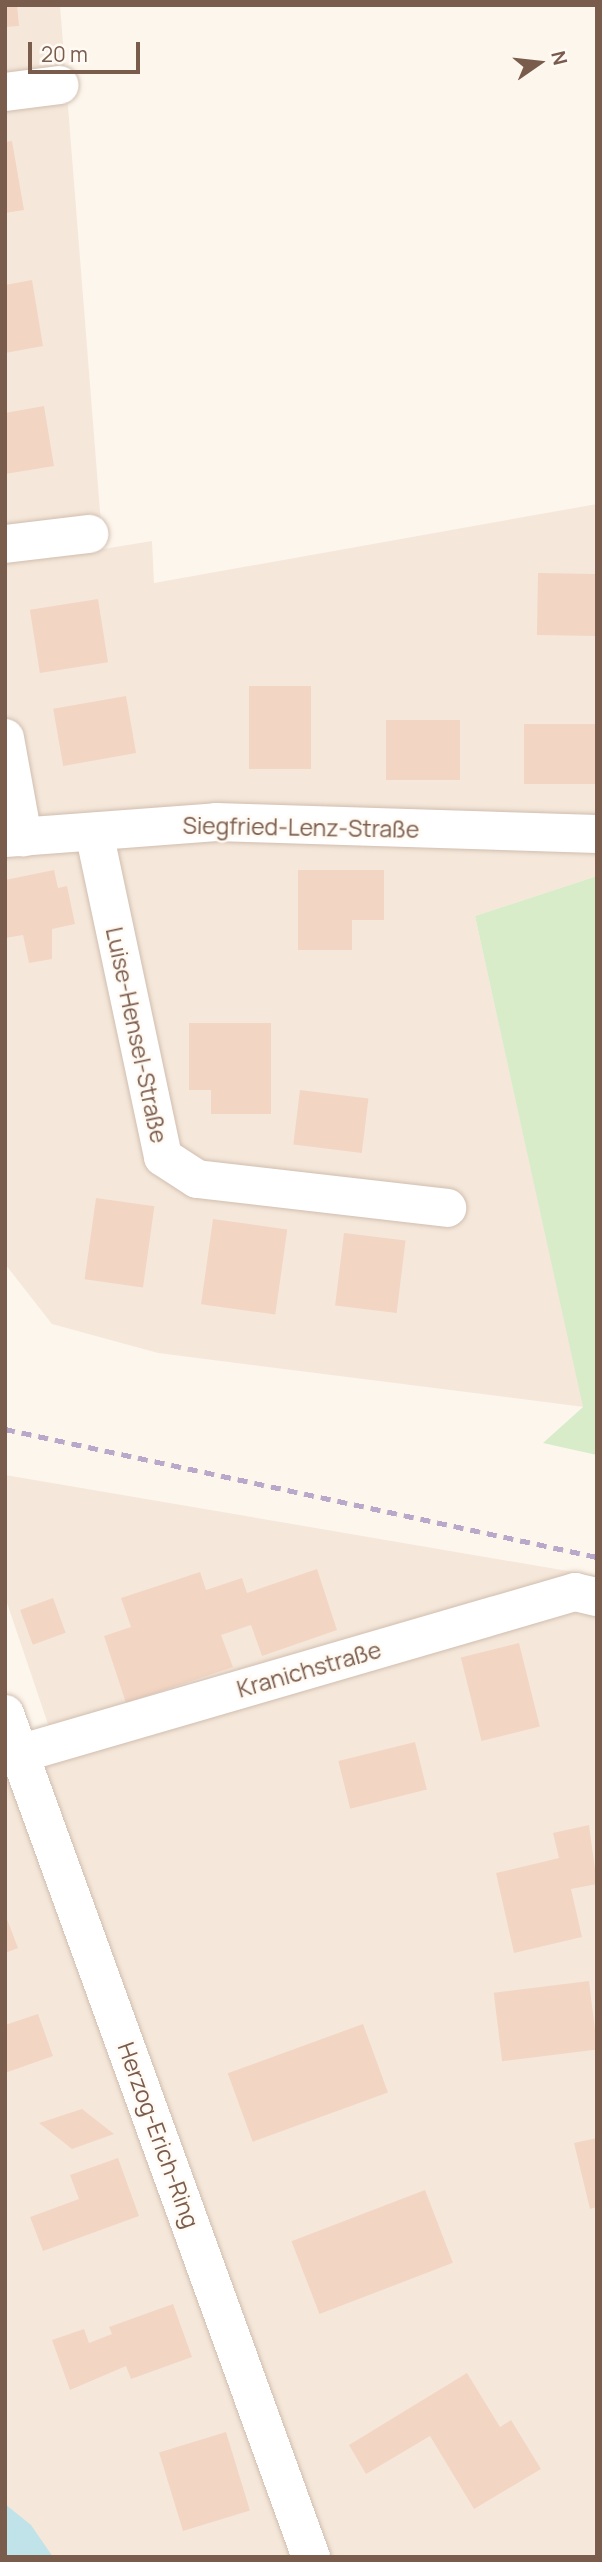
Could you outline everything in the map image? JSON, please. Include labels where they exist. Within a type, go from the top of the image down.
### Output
[{"type":"street","points":[[5,92],[60,85]]},
{"type":"street","points":[[5,544],[89,534]]},
{"type":"street","points":[[5,738],[14,837]]},
{"type":"street","name":"Siegfried-Lenz-Straße","points":[[14,837],[216,822],[597,834]]},
{"type":"street","name":"Luise-Hensel-Straße","points":[[94,832],[163,1157],[197,1179],[447,1208]]},
{"type":"street","name":"Kranichstraße","points":[[9,1733],[575,1592],[597,1597]]},
{"type":"street","name":"Herzog-Erich-Ring","points":[[9,1733],[311,2557]]},
{"type":"shaded area","points":[[5,5],[60,5],[103,549],[152,541],[154,583],[597,504],[597,876],[475,916],[584,1407],[158,1353],[52,1324],[5,1264]]},
{"type":"shaded area","points":[[5,1475],[597,1576],[597,2557],[5,2557],[5,1746],[50,1730],[5,1597]]},
{"type":"green space","points":[[597,876],[597,1455],[543,1443],[583,1407],[475,916]]},
{"type":"water","points":[[5,2504],[31,2525],[53,2557],[5,2557]]},
{"type":"building","points":[[5,5],[17,5],[19,26],[5,27]]},
{"type":"building","points":[[12,141],[24,210],[5,213],[5,142]]},
{"type":"building","points":[[32,280],[43,346],[5,353],[5,285]]},
{"type":"building","points":[[44,406],[54,466],[5,474],[5,413]]},
{"type":"building","points":[[538,573],[597,574],[596,636],[537,635]]},
{"type":"building","points":[[98,599],[108,662],[40,673],[30,610]]},
{"type":"building","points":[[249,686],[311,686],[311,769],[249,769]]},
{"type":"building","points":[[126,696],[136,753],[63,766],[53,709]]},
{"type":"building","points":[[386,720],[460,720],[460,780],[386,780]]},
{"type":"building","points":[[524,724],[597,724],[597,784],[524,784]]},
{"type":"building","points":[[54,870],[58,888],[67,886],[75,924],[52,929],[52,959],[29,963],[23,935],[5,938],[5,880]]},
{"type":"building","points":[[298,870],[384,870],[384,920],[352,920],[352,950],[298,950]]},
{"type":"building","points":[[189,1023],[271,1023],[271,1114],[211,1114],[211,1090],[189,1090]]},
{"type":"building","points":[[300,1090],[368,1098],[362,1153],[293,1145]]},
{"type":"building","points":[[96,1198],[154,1206],[143,1287],[85,1279]]},
{"type":"building","points":[[213,1219],[287,1229],[275,1315],[201,1304]]},
{"type":"building","points":[[344,1233],[406,1241],[397,1313],[335,1305]]},
{"type":"building","points":[[317,1569],[337,1630],[262,1656],[251,1625],[221,1635],[233,1667],[126,1703],[104,1636],[131,1627],[121,1598],[200,1572],[206,1590],[242,1578],[247,1593]]},
{"type":"building","points":[[53,1598],[66,1633],[33,1645],[20,1610]]},
{"type":"building","points":[[519,1643],[540,1726],[482,1741],[461,1658]]},
{"type":"building","points":[[415,1742],[427,1790],[350,1809],[338,1761]]},
{"type":"building","points":[[589,1825],[597,1884],[571,1889],[582,1937],[514,1953],[496,1873],[559,1858],[553,1833]]},
{"type":"building","points":[[5,1914],[18,1948],[5,1953]]},
{"type":"building","points":[[589,1981],[597,2050],[502,2061],[494,1993]]},
{"type":"building","points":[[38,2014],[53,2056],[5,2073],[5,2025]]},
{"type":"building","points":[[363,2024],[388,2093],[253,2142],[228,2073]]},
{"type":"building","points":[[82,2109],[114,2134],[72,2149],[39,2123]]},
{"type":"building","points":[[597,2138],[597,2207],[590,2209],[574,2143]]},
{"type":"building","points":[[118,2158],[139,2216],[43,2251],[30,2217],[79,2199],[70,2175]]},
{"type":"building","points":[[425,2190],[453,2263],[319,2314],[291,2241]]},
{"type":"building","points":[[173,2304],[192,2357],[131,2379],[126,2366],[70,2390],[52,2340],[84,2329],[89,2343],[112,2334],[109,2327]]},
{"type":"building","points":[[467,2373],[500,2427],[511,2420],[541,2469],[474,2509],[430,2436],[366,2474],[349,2445]]},
{"type":"building","points":[[226,2432],[250,2510],[183,2531],[159,2452]]},
{"type":"railway","points":[[5,1429],[597,1557]]}]
